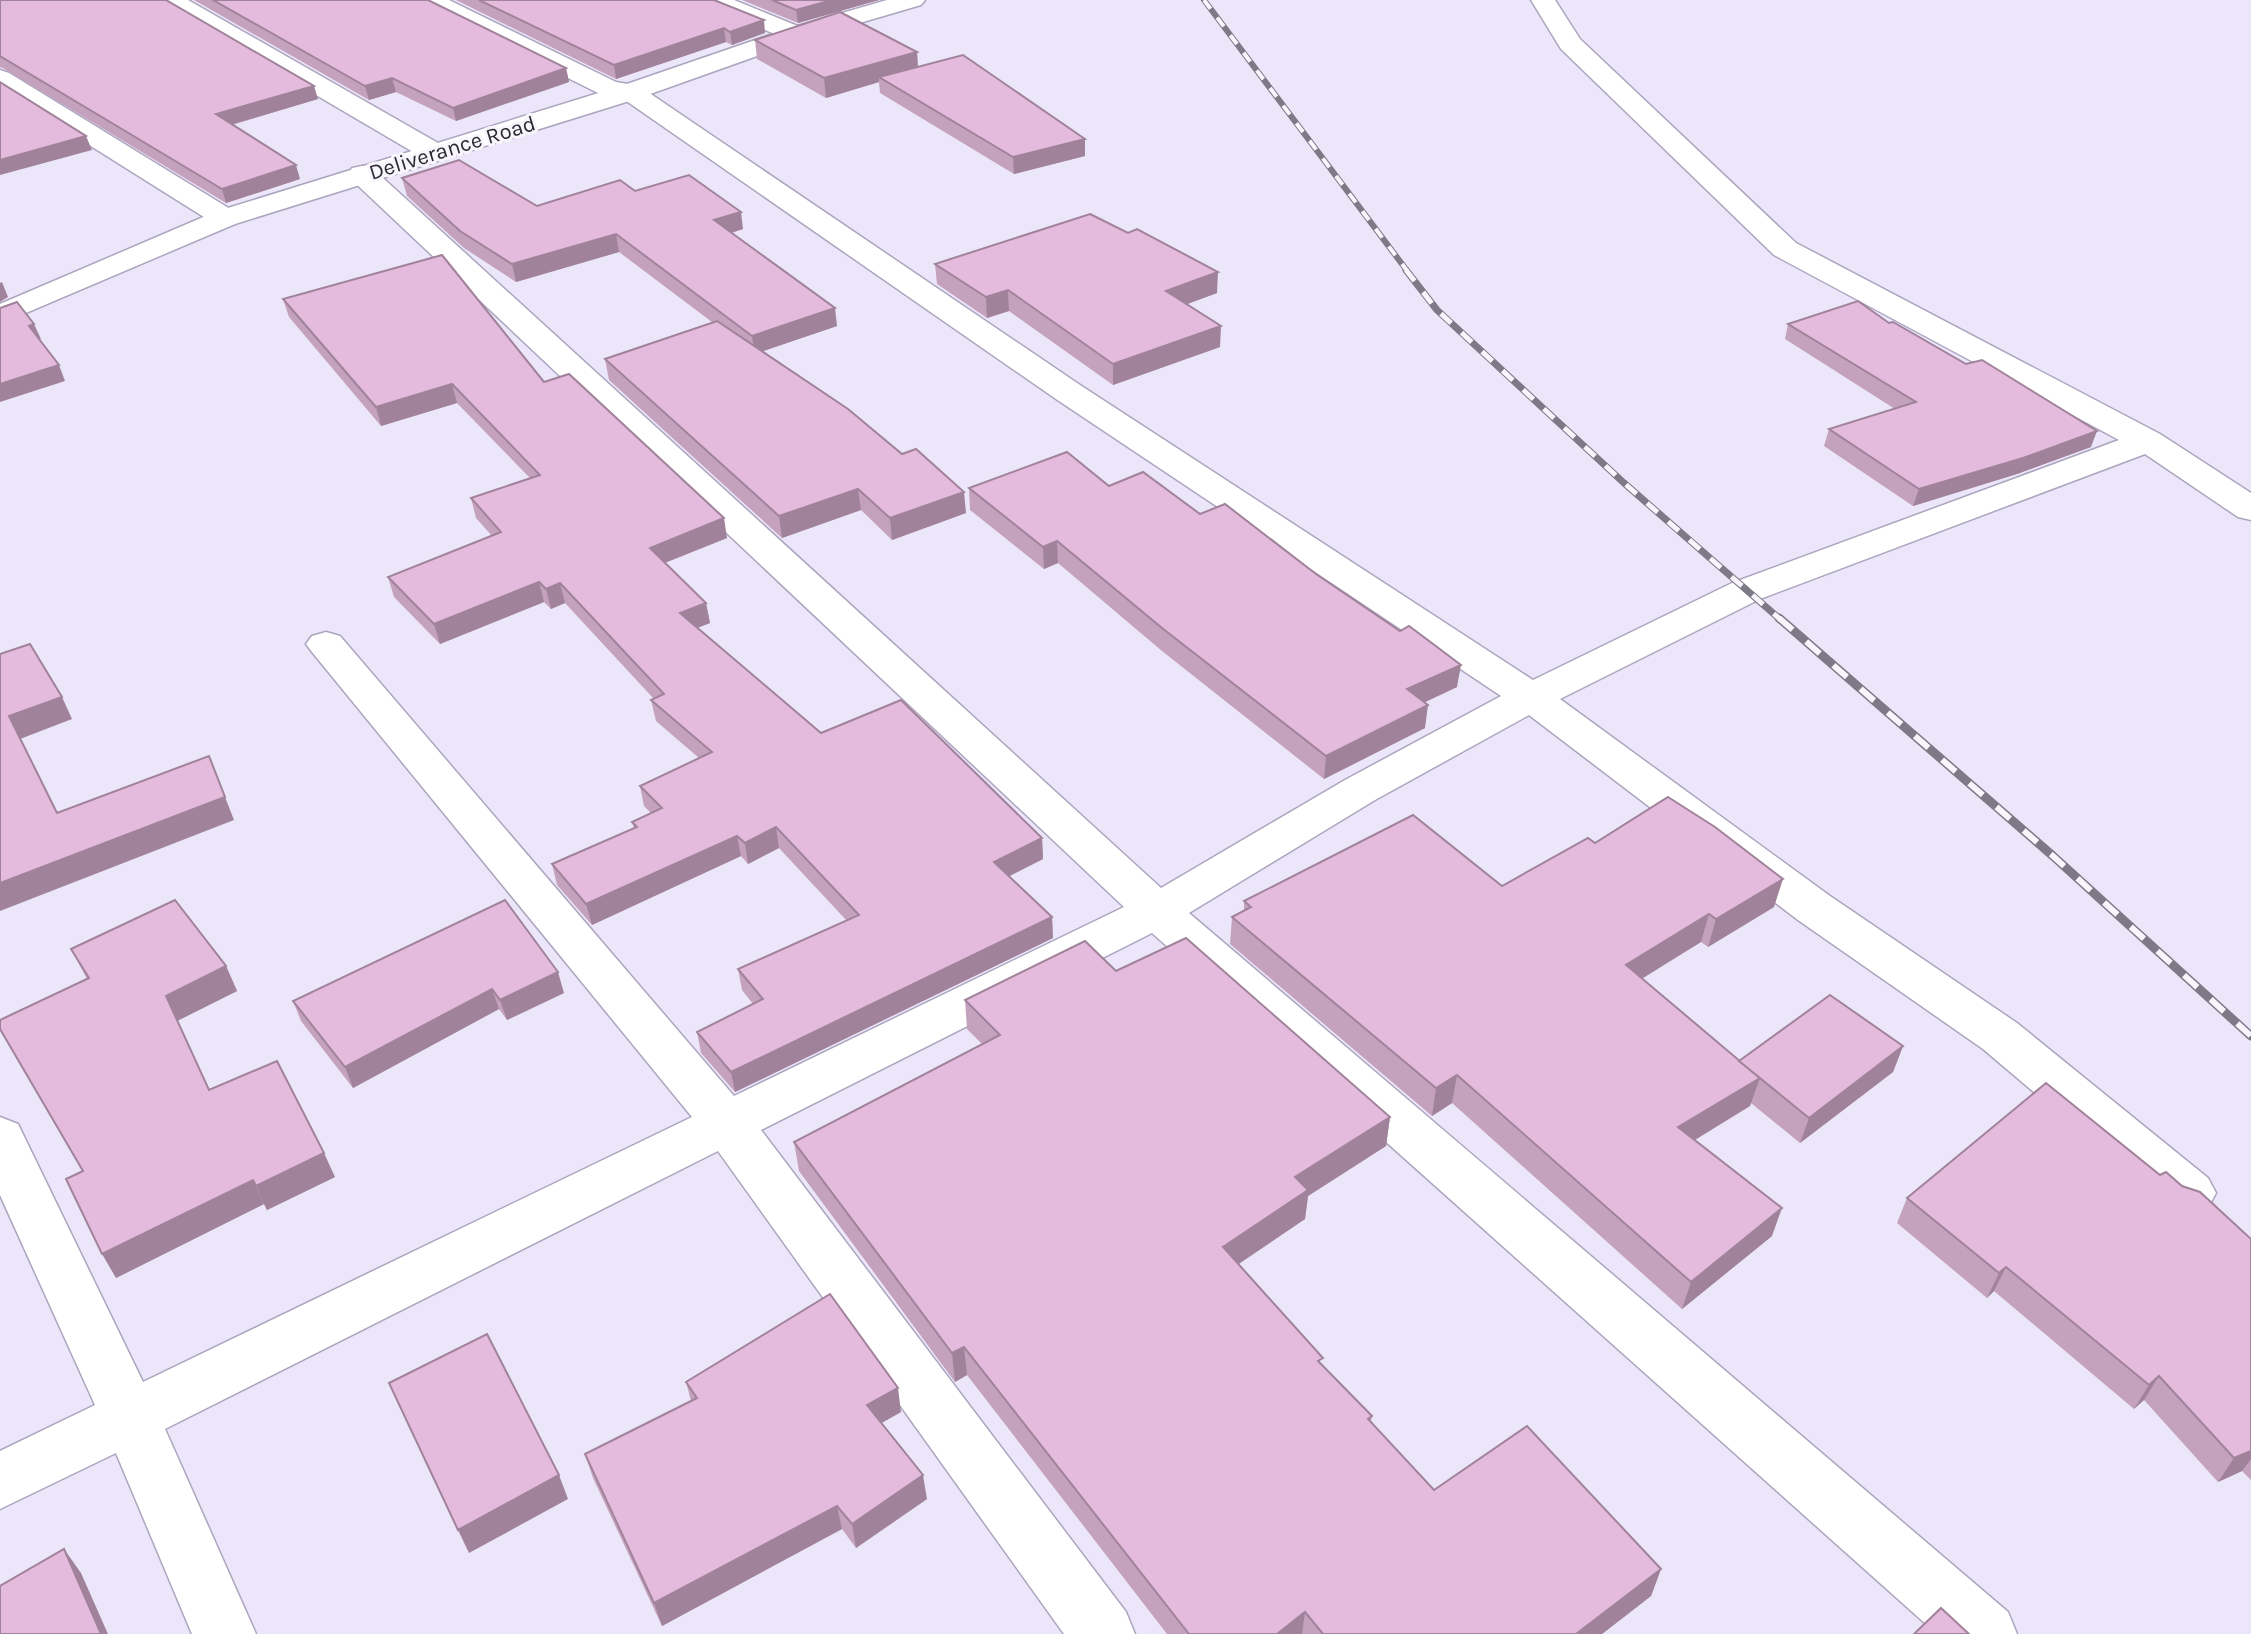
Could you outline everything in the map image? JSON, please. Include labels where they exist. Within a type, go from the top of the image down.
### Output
[{"type":"street","points":[[171,0],[435,153]]},
{"type":"street","points":[[430,0],[609,88],[630,92],[1068,392],[1531,697],[1814,908],[2000,1036],[2189,1193]]},
{"type":"street","points":[[713,0],[796,34]]},
{"type":"street","name":"Deliverance Road","points":[[5,307],[225,218],[630,92],[796,34],[913,0]]},
{"type":"street","points":[[1543,0],[1570,44],[1785,249],[2148,441],[2251,509]]},
{"type":"street","points":[[0,78],[225,218]]},
{"type":"street","points":[[362,174],[1157,911],[1985,1634]]},
{"type":"street","points":[[0,1481],[1157,911],[1360,790],[1531,697],[1746,591],[2148,441]]},
{"type":"street","points":[[326,644],[726,1122],[1103,1634]]},
{"type":"street","points":[[0,1138],[129,1415],[224,1634]]},
{"type":"building","points":[[0,0],[166,0],[314,86],[216,114],[296,165],[222,189],[0,56]]},
{"type":"building","points":[[213,0],[428,0],[566,68],[453,108],[392,78],[365,86]]},
{"type":"building","points":[[479,0],[714,0],[764,20],[730,32],[724,28],[614,65]]},
{"type":"building","points":[[772,0],[832,0],[796,10]]},
{"type":"building","points":[[840,12],[917,52],[824,78],[755,40]]},
{"type":"building","points":[[963,55],[1085,139],[1013,157],[879,77]]},
{"type":"building","points":[[0,82],[86,136],[0,160]]},
{"type":"building","points":[[459,160],[537,206],[620,180],[635,191],[689,175],[741,212],[714,220],[835,308],[752,336],[616,234],[512,264],[460,231],[402,178]]},
{"type":"building","points":[[1090,214],[1128,233],[1137,229],[1218,272],[1166,291],[1221,326],[1113,364],[1008,290],[986,297],[935,264]]},
{"type":"building","points":[[442,255],[544,382],[569,374],[724,518],[650,548],[706,603],[680,613],[821,733],[901,700],[1042,838],[994,862],[1052,917],[731,1072],[697,1032],[763,999],[738,969],[859,915],[776,827],[745,843],[737,836],[586,904],[552,864],[637,827],[632,822],[662,808],[640,786],[712,752],[651,700],[664,694],[560,583],[546,589],[539,582],[434,624],[388,577],[501,532],[471,498],[540,475],[452,384],[376,407],[283,299]]},
{"type":"building","points":[[1858,301],[1889,323],[1893,322],[1966,364],[1982,360],[2097,431],[2023,458],[1919,489],[1829,429],[1916,402],[1788,324]]},
{"type":"building","points":[[17,302],[34,324],[29,326],[59,365],[0,384],[0,308]]},
{"type":"building","points":[[717,321],[848,409],[902,454],[916,449],[964,492],[890,518],[858,489],[779,516],[605,359]]},
{"type":"building","points":[[1067,452],[1109,486],[1143,472],[1200,514],[1225,504],[1316,574],[1400,631],[1409,626],[1461,665],[1407,689],[1428,705],[1326,756],[1162,628],[1057,541],[1043,547],[969,488]]},
{"type":"building","points":[[30,644],[62,697],[9,716],[57,813],[209,756],[225,797],[0,883],[0,654]]},
{"type":"building","points":[[1668,797],[1715,827],[1783,879],[1716,919],[1709,914],[1626,965],[1760,1078],[1678,1127],[1782,1208],[1691,1282],[1457,1075],[1436,1088],[1232,917],[1251,907],[1244,901],[1413,815],[1502,886],[1588,838],[1595,843]]},
{"type":"building","points":[[175,900],[226,966],[166,996],[209,1090],[277,1061],[324,1153],[256,1186],[253,1180],[102,1254],[66,1179],[83,1171],[0,1029],[0,1020],[89,978],[71,949]]},
{"type":"building","points":[[505,900],[558,972],[500,1000],[492,989],[345,1067],[293,1001]]},
{"type":"building","points":[[1186,938],[1390,1117],[1295,1177],[1308,1190],[1223,1247],[1323,1358],[1318,1361],[1372,1416],[1368,1419],[1434,1490],[1527,1426],[1661,1569],[1576,1634],[1323,1634],[1305,1612],[1277,1634],[1189,1634],[964,1347],[952,1353],[794,1142],[1000,1035],[965,1000],[1085,941],[1116,971]]},
{"type":"building","points":[[1830,995],[1903,1046],[1809,1118],[1739,1061]]},
{"type":"building","points":[[2046,1083],[2160,1175],[2166,1172],[2182,1186],[2200,1192],[2251,1239],[2251,1451],[2234,1458],[2159,1376],[2149,1385],[2006,1267],[1999,1273],[1907,1198]]},
{"type":"building","points":[[830,1294],[898,1388],[867,1405],[923,1475],[852,1524],[837,1506],[654,1603],[585,1454],[697,1398],[686,1382]]},
{"type":"building","points":[[487,1334],[559,1475],[458,1530],[389,1383]]},
{"type":"building","points":[[64,1549],[101,1634],[0,1634],[0,1586]]},
{"type":"building","points":[[1941,1608],[1969,1634],[1914,1634]]},
{"type":"railway","points":[[1204,0],[1408,272]]},
{"type":"railway","points":[[1406,270],[1437,310],[1624,483],[1781,620]]},
{"type":"railway","points":[[1779,618],[2053,856],[2251,1036]]}]
